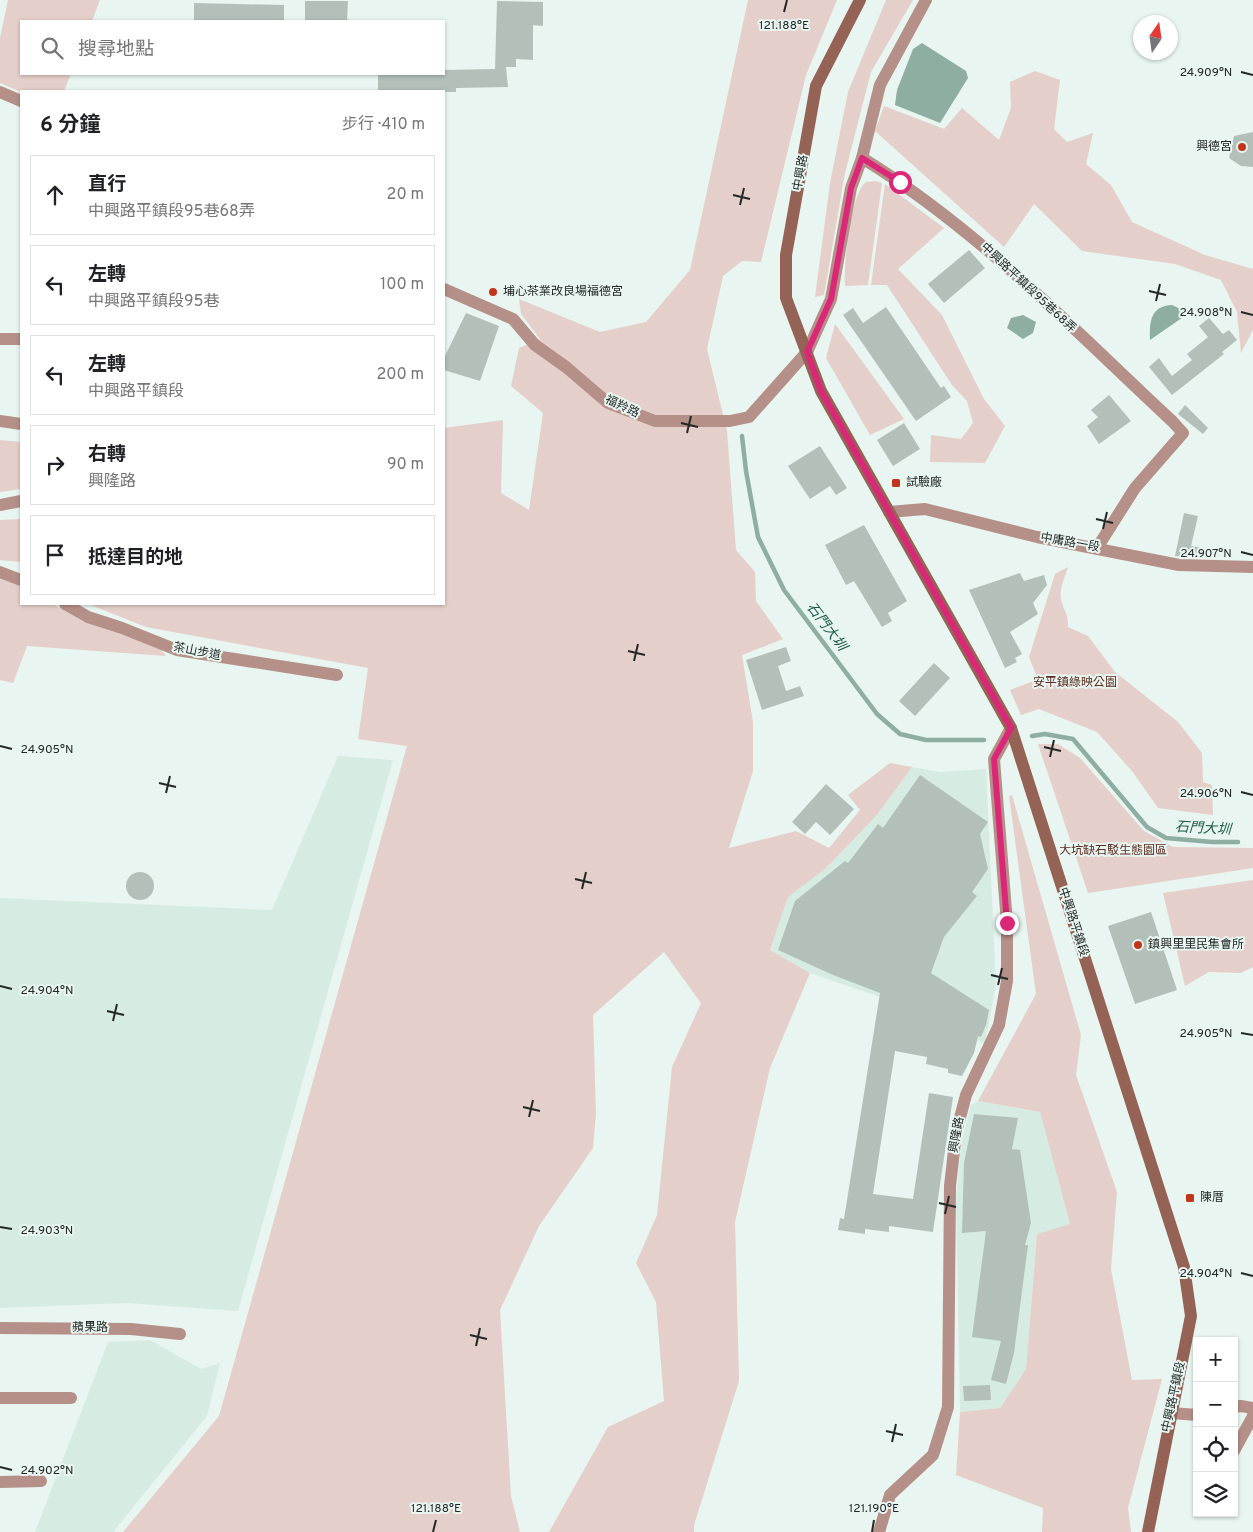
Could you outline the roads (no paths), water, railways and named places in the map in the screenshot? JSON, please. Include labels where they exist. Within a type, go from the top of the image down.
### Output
[{"type":"street","name":"中興路","points":[[807,352],[786,298],[786,255],[816,86],[860,0]]},
{"type":"street","name":"福羚路","points":[[445,289],[513,319],[535,345],[566,367],[608,403],[654,420],[730,421],[749,417],[807,352],[831,299],[851,188],[862,158],[880,85],[926,0]]},
{"type":"street","points":[[0,92],[20,101]]},
{"type":"street","name":"中興路平鎮段95巷68弄","points":[[862,158],[900,182],[980,243],[1172,421],[1182,433],[1135,488],[1096,548]]},
{"type":"street","points":[[0,339],[20,339]]},
{"type":"street","name":"中興路平鎮段","points":[[807,352],[821,391],[1011,728],[1184,1268],[1191,1316],[1148,1532]]},
{"type":"street","points":[[0,421],[20,424]]},
{"type":"street","points":[[0,505],[20,501]]},
{"type":"street","name":"中庸路一段","points":[[889,512],[924,509],[1037,538],[1179,565],[1253,567]]},
{"type":"street","points":[[0,572],[20,580]]},
{"type":"street","name":"茶山步道","points":[[67,605],[88,617],[122,628],[177,650],[337,675]]},
{"type":"street","name":"興隆路","points":[[879,1532],[890,1495],[933,1455],[948,1407],[950,1186],[956,1133],[966,1095],[999,1025],[1007,981],[1007,923],[994,759],[1011,728]]},
{"type":"street","name":"蘋果路","points":[[0,1328],[131,1329],[180,1334]]},
{"type":"street","points":[[0,1398],[71,1398]]},
{"type":"street","points":[[1238,1406],[1253,1408]]},
{"type":"street","points":[[1171,1413],[1193,1415]]},
{"type":"street","points":[[1238,1444],[1253,1416]]},
{"type":"street","points":[[0,1482],[41,1480]]},
{"type":"waterway","name":"石門大圳","points":[[742,436],[746,471],[758,537],[784,590],[877,714],[900,734],[926,740],[984,740]]},
{"type":"waterway","name":"石門大圳","points":[[1032,736],[1045,734],[1073,739],[1147,827],[1166,838],[1238,842]]},
{"type":"place","name":"興德宮","points":[[1242,147]]},
{"type":"place","name":"埔心茶業改良場福德宮","points":[[493,292]]},
{"type":"place","name":"試驗廠","points":[[896,483]]},
{"type":"place","name":"鎮興里里民集會所","points":[[1138,945]]},
{"type":"place","name":"陳厝","points":[[1190,1198]]},
{"type":"park label","name":"安平鎮綠映公園","points":[[1075,683]]},
{"type":"park label","name":"大坑缺石駁生態園區","points":[[1113,851]]}]
